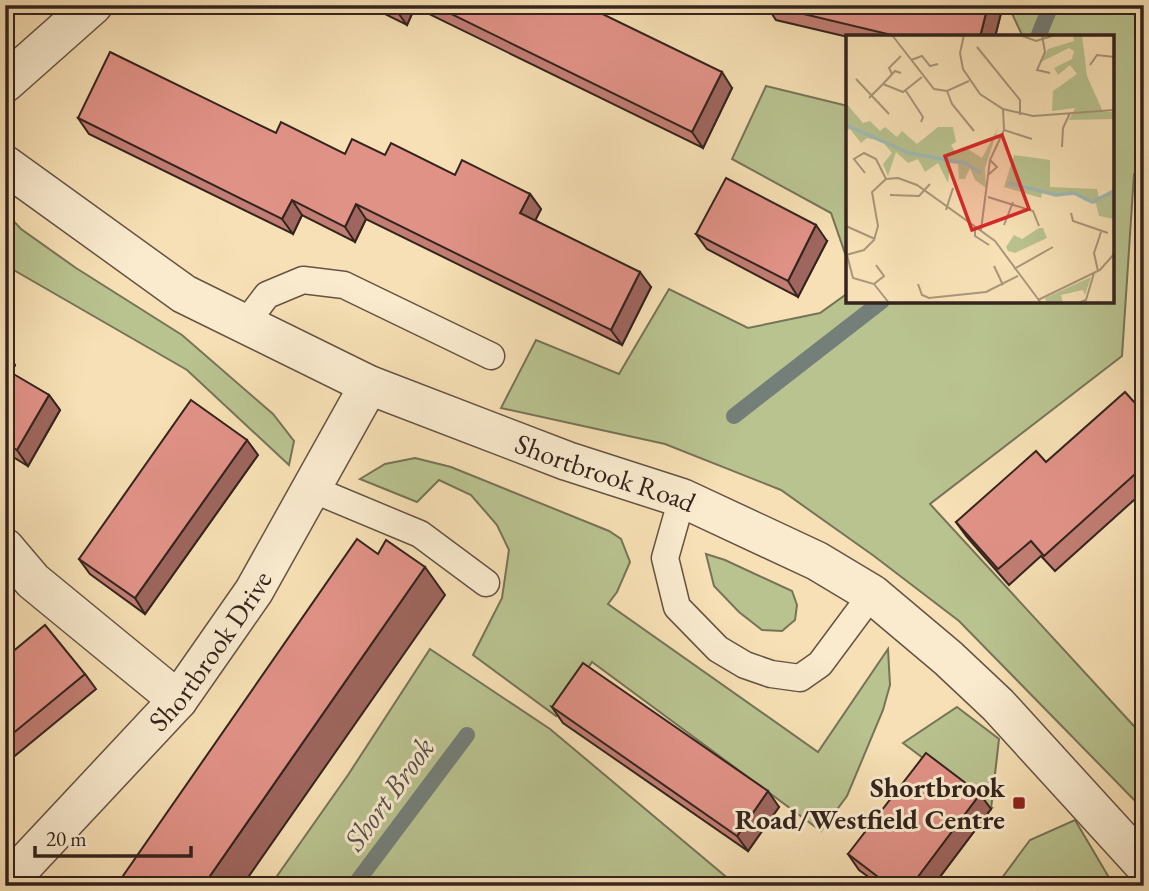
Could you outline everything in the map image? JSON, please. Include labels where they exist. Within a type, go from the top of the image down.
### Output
[{"type":"street","points":[[11,66],[93,5]]},
{"type":"street","name":"Shortbrook Road","points":[[5,165],[184,295],[369,385],[567,461],[682,498],[817,561],[872,594],[948,658],[998,705],[1144,865]]},
{"type":"street","name":"Shortbrook Drive","points":[[5,886],[177,700],[254,591],[369,385]]},
{"type":"street","points":[[5,548],[33,582],[177,700]]},
{"type":"lane","points":[[245,324],[267,295],[303,280],[344,285],[491,356]]},
{"type":"lane","points":[[312,489],[420,534],[486,583]]},
{"type":"lane","points":[[682,498],[665,558],[677,607],[718,649],[746,665],[771,674],[800,678],[820,664],[872,594]]},
{"type":"green space","points":[[1008,5],[1144,5],[1144,172],[1134,174],[1122,356],[930,504],[1144,737],[1144,810],[959,621],[781,490],[665,444],[501,408],[536,340],[619,374],[669,289],[748,328],[820,313],[846,294],[846,303],[1114,303],[1114,35],[1022,35]]},
{"type":"green space","points":[[766,86],[846,106],[846,256],[831,213],[732,159]]},
{"type":"green space","points":[[5,212],[21,229],[76,268],[182,335],[273,414],[294,441],[289,465],[187,370],[5,265]]},
{"type":"green space","points":[[415,458],[451,467],[609,531],[621,539],[630,562],[617,592],[608,604],[818,752],[888,649],[890,685],[883,710],[847,796],[821,831],[592,662],[556,716],[473,655],[502,598],[509,550],[497,525],[471,495],[439,480],[417,502],[360,479],[385,464]]},
{"type":"green space","points":[[706,554],[792,591],[797,605],[795,620],[782,631],[762,630],[739,612],[714,586]]},
{"type":"green space","points":[[430,649],[550,729],[737,886],[270,886],[348,775]]},
{"type":"green space","points":[[957,707],[999,739],[991,809],[903,743]]},
{"type":"green space","points":[[1075,820],[1114,886],[996,886],[1030,840]]},
{"type":"building","points":[[433,5],[584,5],[722,72],[692,132]]},
{"type":"building","points":[[766,5],[988,5],[980,35],[892,35]]},
{"type":"building","points":[[110,52],[276,133],[281,122],[345,154],[352,139],[385,155],[391,143],[455,175],[462,160],[530,194],[520,213],[640,272],[611,330],[356,204],[345,227],[292,200],[282,219],[78,118]]},
{"type":"building","points":[[726,178],[816,225],[788,281],[696,234]]},
{"type":"building","points":[[5,369],[49,395],[17,450],[5,443]]},
{"type":"building","points":[[1125,392],[1144,413],[1144,466],[1044,556],[1031,541],[998,569],[956,522],[1036,451],[1046,462]]},
{"type":"building","points":[[191,400],[247,440],[135,598],[79,559]]},
{"type":"building","points":[[357,539],[378,554],[386,540],[425,567],[203,886],[116,886]]},
{"type":"building","points":[[45,625],[85,674],[5,740],[5,658]]},
{"type":"building","points":[[583,663],[768,791],[737,836],[552,707]]},
{"type":"building","points":[[926,753],[980,794],[911,886],[890,886],[848,854]]},
{"type":"waterway","name":"Short Brook","points":[[1039,35],[1051,5]]},
{"type":"waterway","name":"Short Brook","points":[[734,416],[879,303]]},
{"type":"waterway","name":"Short Brook","points":[[356,886],[467,735]]},
{"type":"place","name":"Shortbrook Road/Westfield Centre","points":[[1019,803]]}]
